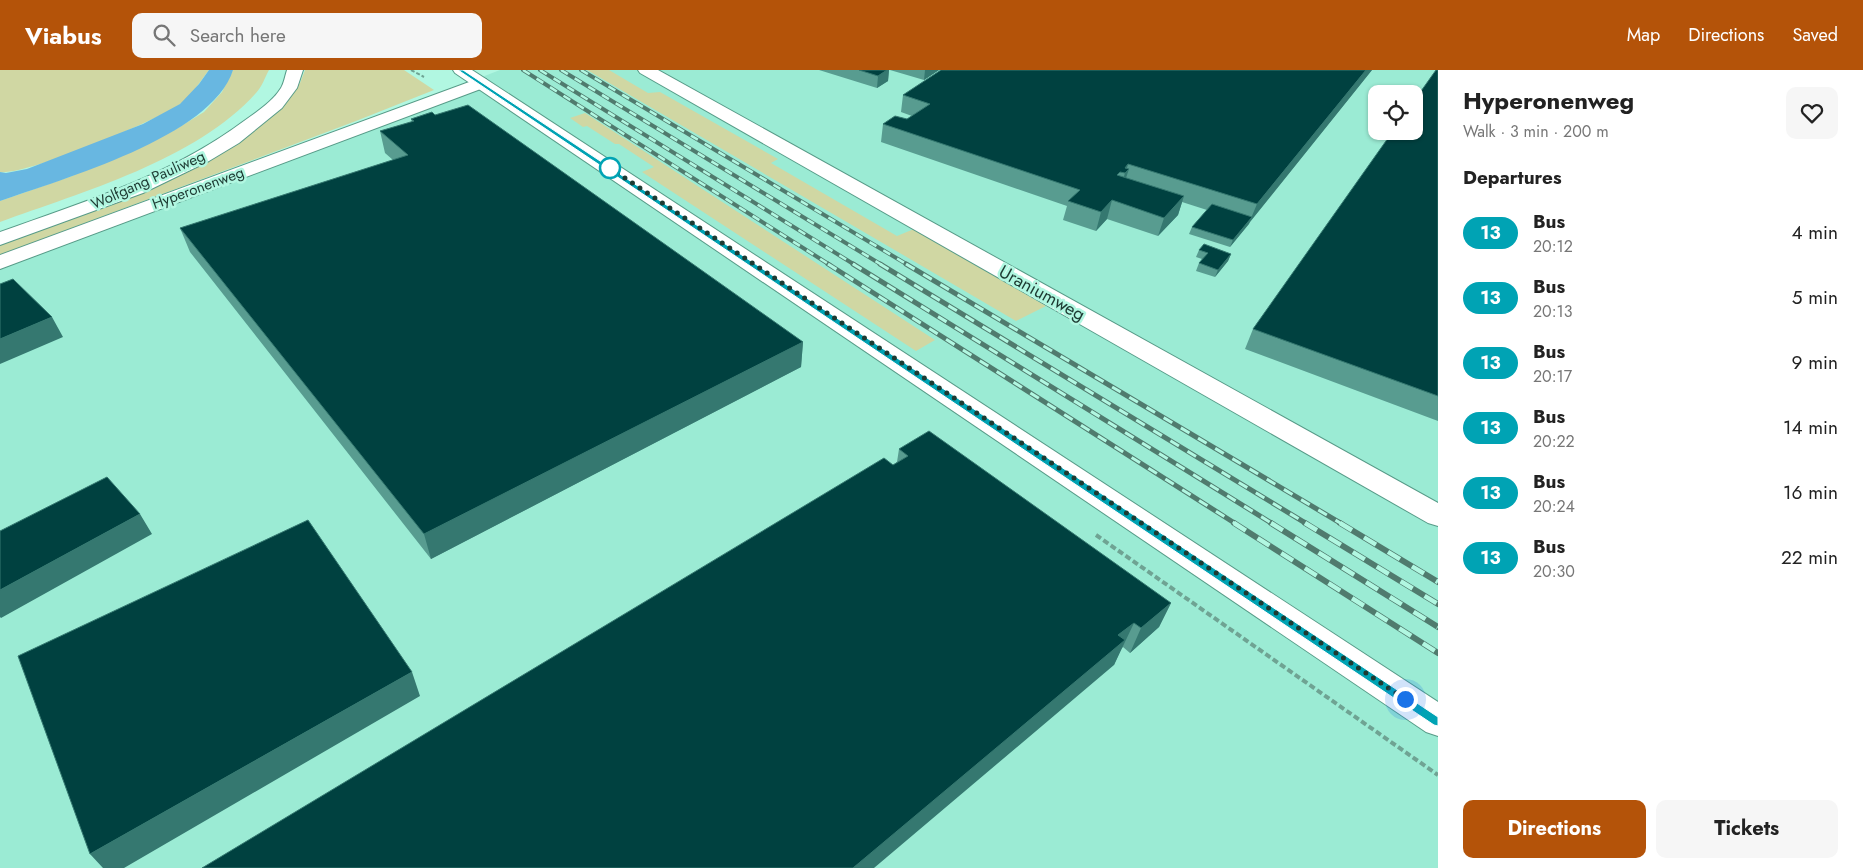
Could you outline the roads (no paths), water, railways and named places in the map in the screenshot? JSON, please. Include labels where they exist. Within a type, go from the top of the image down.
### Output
[{"type":"street","name":"Wolfgang Pauliweg","points":[[0,229],[101,192],[202,146],[252,111],[273,87],[280,70]]},
{"type":"street","name":"Wolfgang Pauliweg","points":[[0,239],[142,185],[195,161],[244,132],[275,105],[289,88],[296,70]]},
{"type":"street","name":"Uraniumweg","points":[[646,70],[1438,516]]},
{"type":"street","name":"Hyperonenweg","points":[[0,262],[471,76]]},
{"type":"street","points":[[471,76],[1438,721]]},
{"type":"water","points":[[209,70],[233,70],[220,94],[196,116],[166,135],[95,168],[0,201],[0,172],[6,173],[27,169],[143,124],[180,104]]},
{"type":"railway","points":[[523,70],[830,265]]},
{"type":"railway","points":[[540,70],[855,265]]},
{"type":"railway","points":[[561,70],[882,265]]},
{"type":"railway","points":[[581,70],[908,265]]},
{"type":"railway","points":[[828,264],[1236,524]]},
{"type":"railway","points":[[853,264],[1273,524]]},
{"type":"railway","points":[[880,264],[1307,524]]},
{"type":"railway","points":[[906,264],[1342,524]]},
{"type":"railway","points":[[1234,523],[1438,653]]},
{"type":"railway","points":[[1271,523],[1438,627]]},
{"type":"railway","points":[[1305,523],[1438,604]]},
{"type":"railway","points":[[1340,523],[1438,582]]}]
